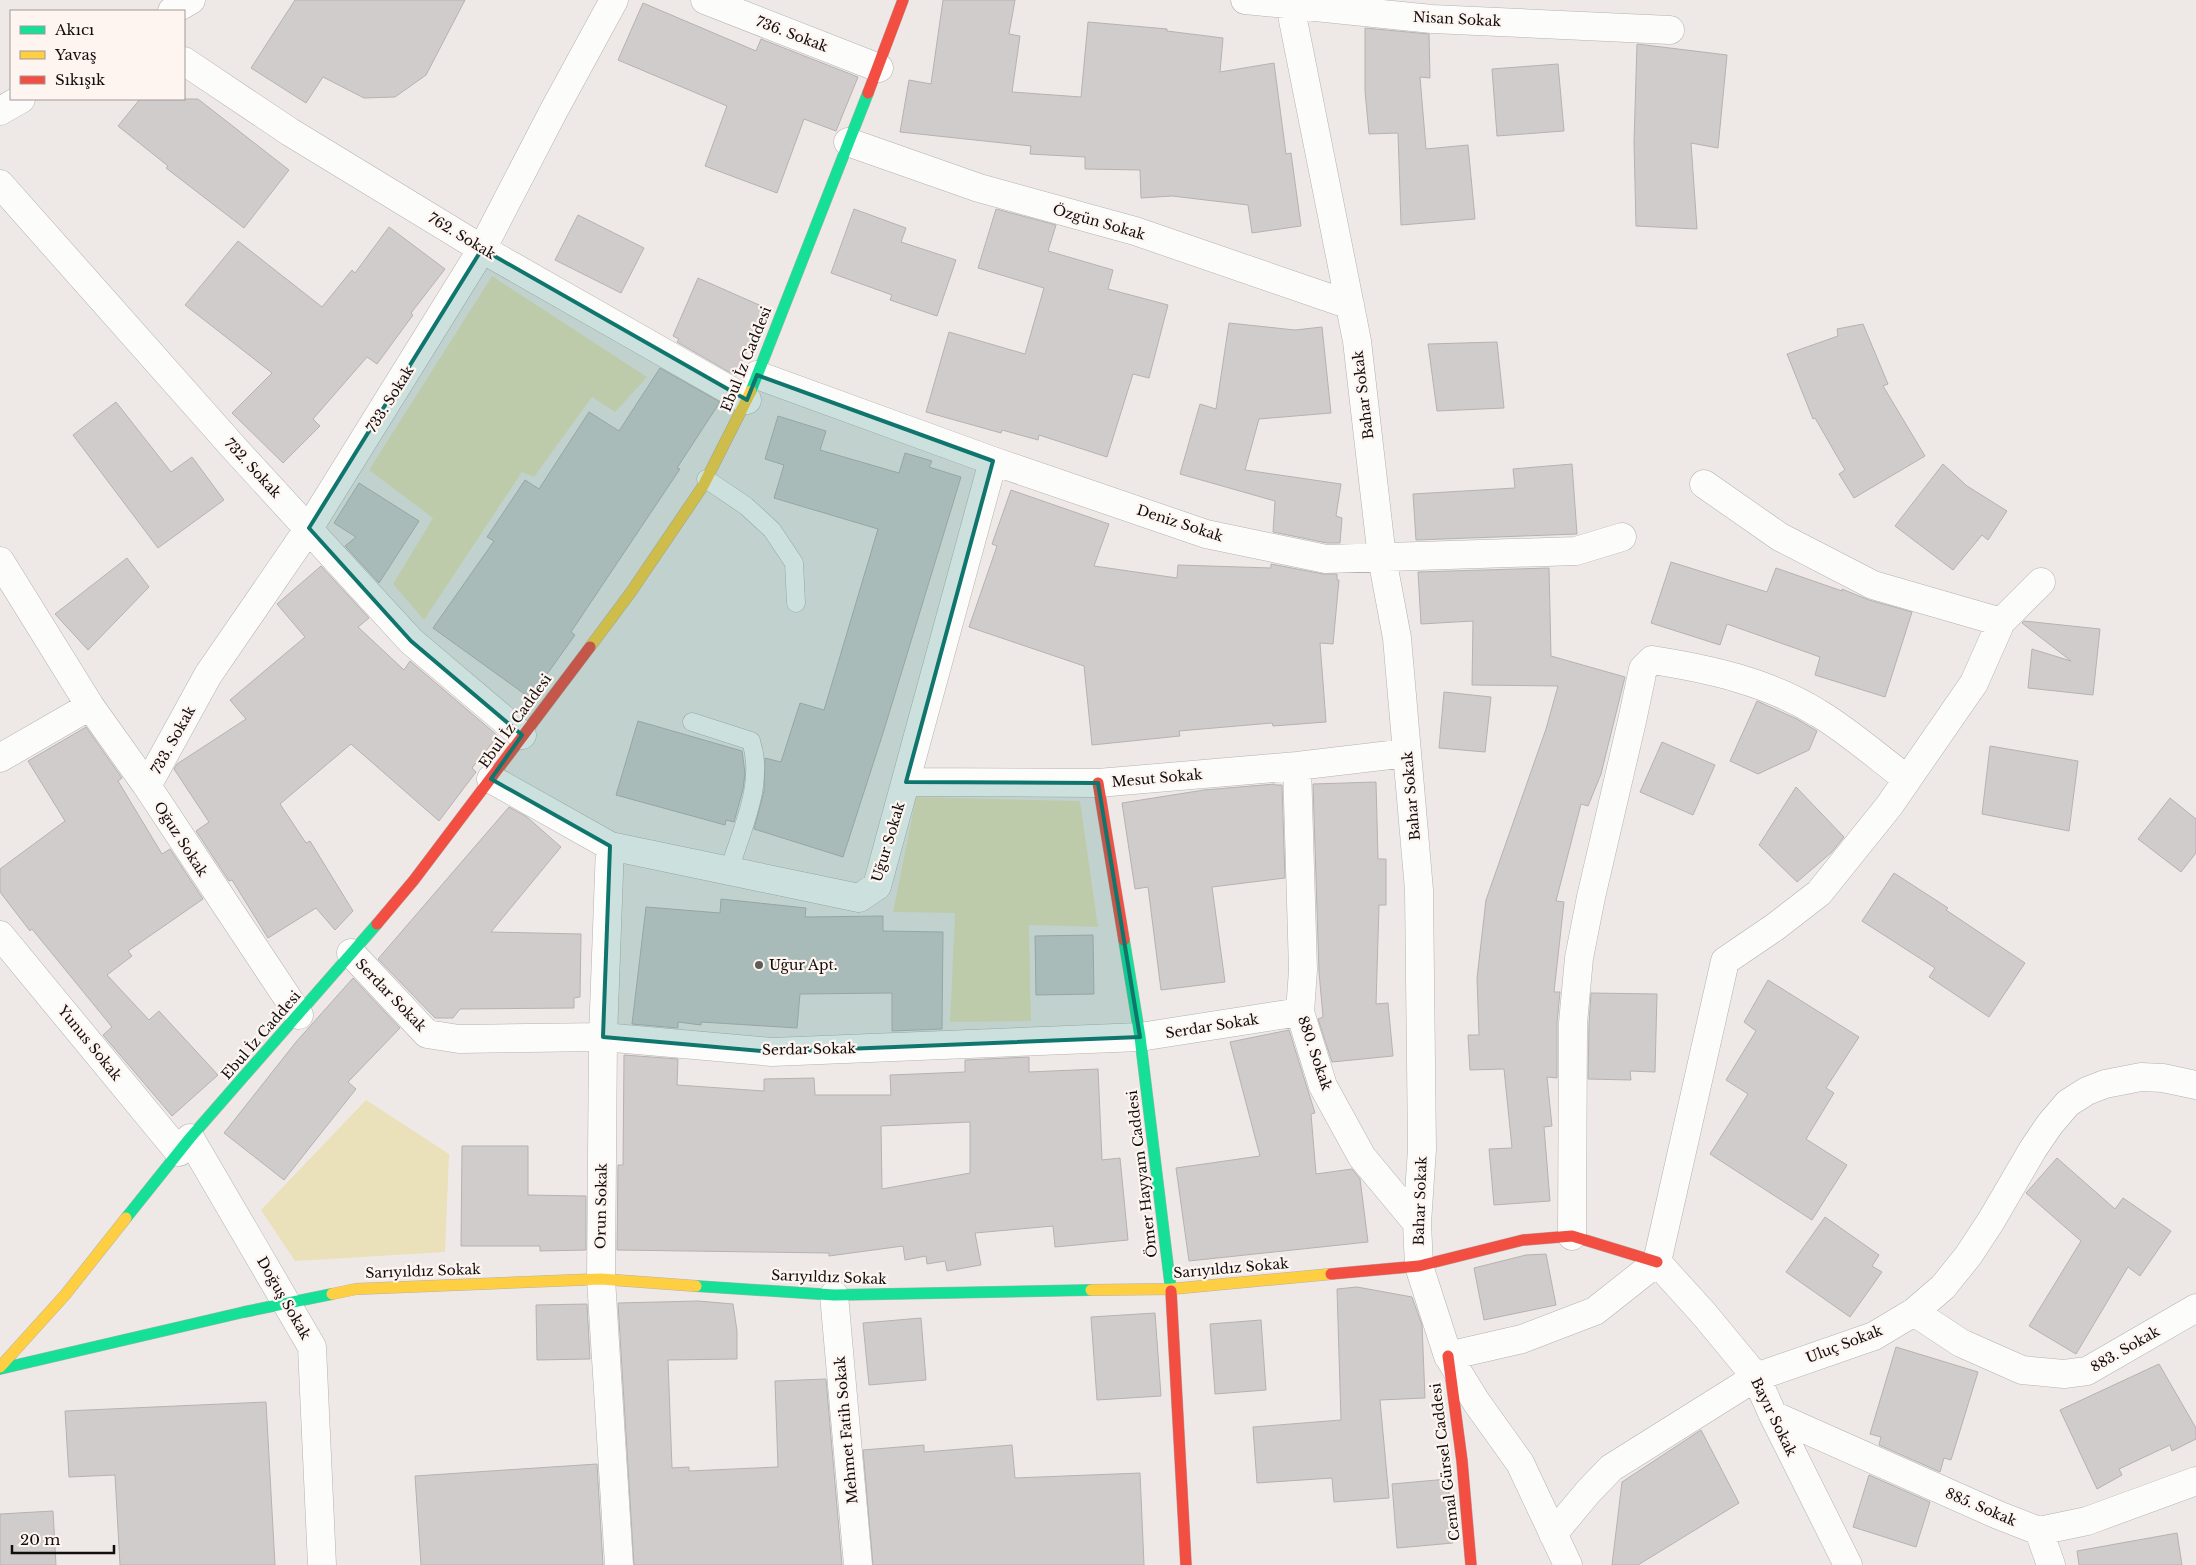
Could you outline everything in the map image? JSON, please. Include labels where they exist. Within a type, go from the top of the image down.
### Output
[{"type":"street","points":[[174,10],[191,0]]},
{"type":"street","name":"733. Sokak","points":[[147,786],[208,675],[309,528],[482,249],[552,112],[614,0]]},
{"type":"street","name":"736. Sokak","points":[[705,0],[879,68]]},
{"type":"street","name":"Ebul İz Caddesi","points":[[0,1368],[65,1295],[184,1145],[299,1016],[414,880],[631,592],[706,479],[747,400],[879,68],[903,0]]},
{"type":"street","name":"Nisan Sokak","points":[[1245,0],[1290,2],[1432,19],[1670,30]]},
{"type":"street","name":"Bahar Sokak","points":[[1290,2],[1357,341],[1382,558],[1397,638],[1419,890],[1422,1149],[1417,1223],[1419,1266],[1448,1356],[1477,1403],[1520,1463],[1568,1565]]},
{"type":"street","name":"762. Sokak","points":[[185,62],[290,132],[482,249],[747,400]]},
{"type":"street","points":[[0,111],[19,100]]},
{"type":"street","name":"Özgün Sokak","points":[[848,142],[980,188],[1135,231],[1350,305]]},
{"type":"street","name":"732. Sokak","points":[[0,184],[235,449],[411,641],[522,735]]},
{"type":"street","name":"Deniz Sokak","points":[[756,375],[993,461],[1206,534],[1326,559],[1576,551],[1622,537]]},
{"type":"street","name":"Uğur Sokak","points":[[491,779],[610,846],[859,898],[877,886],[993,461]]},
{"type":"street","points":[[1704,484],[1780,537],[1873,585],[2001,622]]},
{"type":"street","name":"Oğuz Sokak","points":[[0,561],[90,706],[147,786],[299,1016]]},
{"type":"street","points":[[1448,1356],[1522,1339],[1595,1311],[1657,1262],[1725,961],[1819,893],[1889,806],[1974,682],[2001,622],[2042,582]]},
{"type":"street","points":[[1572,1236],[1573,1023],[1579,958],[1643,669],[1652,660],[1686,665],[1763,685],[1819,713],[1907,779]]},
{"type":"street","points":[[0,758],[90,706]]},
{"type":"street","name":"Mesut Sokak","points":[[906,782],[1098,784],[1407,754]]},
{"type":"street","name":"880. Sokak","points":[[1297,766],[1303,970],[1300,1012],[1323,1086],[1362,1157],[1417,1223]]},
{"type":"street","name":"Ömer Hayyam Caddesi","points":[[1098,784],[1140,1037],[1171,1288],[1186,1565]]},
{"type":"street","name":"Orun Sokak","points":[[610,846],[604,1037],[601,1279],[619,1565]]},
{"type":"street","name":"Yunus Sokak","points":[[0,935],[184,1145]]},
{"type":"street","name":"Serdar Sokak","points":[[351,953],[427,1034],[459,1039],[604,1037],[772,1052],[1140,1037],[1300,1012]]},
{"type":"street","name":"Uluç Sokak","points":[[1553,1534],[1611,1468],[1756,1377],[1874,1336],[1914,1312],[1943,1287],[1968,1256],[1991,1221],[2032,1149],[2068,1103],[2087,1091],[2105,1084],[2142,1078],[2163,1078],[2196,1086]]},
{"type":"street","name":"Doğuş Sokak","points":[[184,1145],[288,1303],[312,1347],[322,1565]]},
{"type":"street","name":"Sarıyıldız Sokak","points":[[0,1368],[356,1289],[601,1279],[834,1295],[1171,1288],[1419,1266],[1523,1240],[1572,1236],[1657,1262]]},
{"type":"street","name":"Bayır Sokak","points":[[1657,1262],[1704,1314],[1756,1377],[1848,1565]]},
{"type":"street","name":"Mehmet Fatih Sokak","points":[[834,1295],[858,1565]]},
{"type":"street","name":"883. Sokak","points":[[1914,1312],[1961,1342],[2022,1370],[2064,1374],[2087,1371],[2196,1308]]},
{"type":"street","name":"Cemal Gürsel Caddesi","points":[[1448,1356],[1462,1461],[1471,1565]]},
{"type":"street","name":"885. Sokak","points":[[1773,1415],[1998,1515],[2039,1531]]},
{"type":"street","points":[[2051,1565],[2039,1531],[2087,1521],[2196,1481]]},
{"type":"lane","points":[[706,479],[746,506],[772,530],[794,563],[796,603]]},
{"type":"lane","points":[[692,722],[751,741],[755,752],[757,766],[753,795],[728,871]]},
{"type":"highlighted area","points":[[482,249],[747,400],[757,375],[993,461],[906,782],[1098,783],[1140,1037],[772,1052],[603,1037],[610,846],[491,779],[522,735],[411,641],[309,528]]},
{"type":"shaded area","points":[[492,276],[647,377],[615,412],[592,397],[534,477],[522,472],[424,620],[393,584],[433,518],[369,470]]},
{"type":"shaded area","points":[[916,797],[1080,801],[1098,927],[1029,925],[1031,1021],[950,1022],[955,913],[893,912]]},
{"type":"shaded area","points":[[366,1100],[449,1154],[445,1252],[295,1261],[261,1210]]},
{"type":"building","points":[[295,0],[465,0],[426,75],[395,97],[364,98],[323,77],[306,103],[251,68]]},
{"type":"building","points":[[943,0],[1015,0],[1009,34],[1020,36],[1012,92],[1081,97],[1088,22],[1167,29],[1167,31],[1223,38],[1220,72],[1274,63],[1286,154],[1291,153],[1301,226],[1252,233],[1248,205],[1172,196],[1141,198],[1140,170],[1085,169],[1085,157],[1030,154],[1031,146],[900,132],[909,80],[931,84]]},
{"type":"building","points":[[643,3],[756,51],[761,39],[858,77],[836,131],[804,119],[777,193],[705,166],[727,106],[618,60]]},
{"type":"building","points":[[1365,28],[1429,34],[1430,78],[1420,77],[1426,149],[1468,145],[1475,219],[1401,225],[1398,133],[1369,134],[1365,91]]},
{"type":"building","points":[[1637,44],[1727,55],[1718,148],[1691,143],[1697,229],[1636,226],[1634,142]]},
{"type":"building","points":[[1558,64],[1564,131],[1497,136],[1492,69]]},
{"type":"building","points":[[198,99],[289,170],[244,228],[166,168],[168,166],[118,126],[139,100]]},
{"type":"building","points":[[854,209],[906,228],[901,242],[956,260],[937,316],[890,300],[892,295],[831,273]]},
{"type":"building","points":[[996,209],[1056,225],[1048,251],[1113,270],[1108,289],[1168,305],[1149,378],[1133,374],[1107,457],[1039,435],[1038,440],[1002,430],[1001,433],[926,412],[949,332],[1025,354],[1044,288],[978,268]]},
{"type":"building","points":[[578,215],[644,248],[621,293],[555,260]]},
{"type":"building","points":[[389,227],[445,269],[411,313],[413,315],[377,364],[367,357],[313,419],[320,426],[283,463],[232,413],[272,373],[185,305],[238,241],[322,307],[352,270],[355,273]]},
{"type":"building","points":[[698,278],[766,308],[736,376],[677,342],[679,339],[673,336]]},
{"type":"building","points":[[1229,323],[1295,330],[1322,327],[1331,413],[1259,419],[1245,470],[1341,484],[1336,516],[1342,518],[1340,543],[1327,543],[1273,532],[1275,501],[1180,474],[1200,404],[1216,409]]},
{"type":"building","points":[[1863,324],[1888,384],[1883,386],[1925,456],[1854,498],[1839,474],[1845,470],[1815,418],[1813,419],[1787,354],[1838,336],[1837,329]]},
{"type":"building","points":[[1497,342],[1504,408],[1437,411],[1428,344]]},
{"type":"building","points":[[660,368],[720,402],[677,468],[680,469],[571,632],[575,635],[530,698],[433,628],[494,541],[487,537],[525,480],[539,489],[589,412],[619,431]]},
{"type":"building","points":[[116,402],[171,472],[192,457],[224,500],[158,548],[73,435]]},
{"type":"building","points":[[778,416],[826,431],[820,450],[899,473],[905,453],[932,461],[929,467],[961,477],[843,857],[754,829],[764,791],[765,758],[781,762],[800,703],[824,710],[878,529],[774,498],[784,465],[765,459]]},
{"type":"building","points":[[1572,464],[1577,534],[1416,540],[1413,494],[1515,488],[1513,469]]},
{"type":"building","points":[[1943,464],[1967,486],[2007,511],[1988,540],[1982,535],[1953,570],[1895,526]]},
{"type":"building","points":[[359,483],[419,521],[379,583],[345,546],[356,537],[334,523]]},
{"type":"building","points":[[1011,490],[1109,524],[1094,566],[1177,578],[1178,565],[1271,568],[1271,564],[1323,574],[1337,574],[1337,580],[1339,580],[1333,644],[1320,643],[1326,722],[1273,726],[1272,723],[1179,731],[1180,736],[1092,745],[1084,666],[969,627],[997,546],[992,544]]},
{"type":"building","points":[[127,558],[149,587],[88,650],[55,614]]},
{"type":"building","points":[[1671,562],[1767,592],[1776,568],[1842,591],[1842,589],[1869,600],[1912,612],[1885,697],[1815,675],[1820,657],[1727,624],[1720,645],[1651,623]]},
{"type":"building","points":[[321,566],[369,618],[358,627],[404,670],[410,661],[498,736],[472,768],[476,772],[439,821],[351,744],[280,804],[306,843],[310,841],[353,911],[335,930],[316,908],[268,938],[232,880],[229,881],[196,831],[209,822],[174,769],[177,764],[246,719],[230,700],[305,637],[277,604]]},
{"type":"building","points":[[1549,568],[1551,656],[1625,677],[1601,774],[1588,806],[1581,804],[1556,901],[1564,902],[1554,992],[1560,992],[1557,1023],[1557,1078],[1547,1077],[1552,1126],[1544,1127],[1550,1201],[1494,1205],[1489,1149],[1512,1148],[1504,1069],[1470,1070],[1468,1035],[1479,1035],[1477,978],[1486,900],[1546,729],[1558,686],[1472,685],[1473,621],[1421,624],[1418,572]]},
{"type":"building","points":[[2024,621],[2100,629],[2093,695],[2028,688],[2032,649],[2071,661],[2022,623]]},
{"type":"building","points":[[1444,692],[1491,697],[1485,752],[1439,748]]},
{"type":"building","points":[[1757,701],[1797,719],[1817,731],[1809,750],[1758,774],[1730,761]]},
{"type":"building","points":[[638,721],[742,751],[745,773],[743,789],[734,822],[726,820],[725,825],[616,795]]},
{"type":"building","points":[[86,727],[122,778],[118,781],[162,854],[170,849],[203,899],[128,951],[132,956],[107,975],[149,1020],[159,1011],[218,1075],[172,1116],[103,1035],[112,1027],[32,929],[30,931],[0,892],[0,869],[65,821],[28,761]]},
{"type":"building","points":[[1662,742],[1715,765],[1693,815],[1640,792]]},
{"type":"building","points":[[1990,746],[2078,761],[2069,831],[1982,814]]},
{"type":"building","points":[[1376,782],[1378,859],[1386,859],[1386,905],[1379,905],[1376,1004],[1388,1003],[1393,1056],[1332,1062],[1318,1019],[1323,1017],[1319,972],[1313,784]]},
{"type":"building","points":[[1282,785],[1285,878],[1212,887],[1225,982],[1161,990],[1148,887],[1135,889],[1122,803],[1204,790]]},
{"type":"building","points":[[1796,787],[1844,837],[1832,852],[1797,882],[1759,845]]},
{"type":"building","points":[[2170,798],[2196,819],[2196,853],[2181,872],[2138,839]]},
{"type":"building","points":[[509,807],[527,817],[561,847],[491,932],[581,934],[580,997],[574,998],[574,1008],[460,1009],[453,1018],[435,1018],[378,959]]},
{"type":"building","points":[[1894,873],[1948,908],[1946,910],[2025,963],[1989,1017],[1929,977],[1935,968],[1862,921]]},
{"type":"building","points":[[721,899],[806,908],[805,917],[883,916],[883,931],[943,932],[942,1029],[892,1031],[892,993],[800,994],[797,1028],[701,1022],[701,1025],[678,1022],[678,1028],[632,1024],[646,907],[720,913]]},
{"type":"building","points":[[1093,935],[1094,994],[1036,995],[1035,936]]},
{"type":"building","points":[[353,978],[400,1028],[348,1082],[356,1089],[284,1180],[224,1133],[296,1042]]},
{"type":"building","points":[[1768,980],[1859,1037],[1826,1088],[1834,1093],[1806,1139],[1847,1165],[1812,1220],[1710,1154],[1748,1094],[1726,1080],[1756,1031],[1744,1022]]},
{"type":"building","points":[[1591,993],[1657,994],[1655,1072],[1630,1071],[1631,1080],[1588,1079]]},
{"type":"building","points":[[1289,1030],[1315,1113],[1311,1114],[1316,1174],[1352,1169],[1360,1179],[1368,1242],[1189,1261],[1176,1168],[1260,1156],[1230,1042]]},
{"type":"building","points":[[624,1055],[678,1059],[677,1085],[764,1091],[764,1079],[814,1078],[815,1095],[891,1095],[890,1075],[965,1072],[965,1060],[1029,1057],[1029,1072],[1098,1069],[1102,1160],[1120,1158],[1128,1240],[1055,1247],[1053,1226],[975,1233],[981,1265],[947,1271],[945,1261],[927,1264],[926,1256],[905,1260],[903,1246],[829,1256],[829,1253],[617,1250],[618,1165],[623,1165]],"holes":[[[970,1122],[970,1173],[882,1189],[881,1126]]]},
{"type":"building","points":[[462,1146],[528,1146],[528,1195],[586,1196],[586,1250],[540,1251],[540,1246],[461,1246]]},
{"type":"building","points":[[2057,1158],[2115,1209],[2123,1198],[2171,1231],[2140,1276],[2128,1267],[2076,1354],[2029,1326],[2081,1241],[2026,1193]]},
{"type":"building","points":[[1825,1217],[1879,1255],[1872,1266],[1882,1272],[1850,1317],[1786,1272]]},
{"type":"building","points":[[1546,1254],[1556,1305],[1484,1320],[1474,1268],[1526,1255]]},
{"type":"building","points":[[1357,1287],[1412,1297],[1422,1325],[1425,1398],[1380,1400],[1389,1498],[1334,1502],[1332,1478],[1257,1483],[1253,1427],[1341,1420],[1337,1289]]},
{"type":"building","points":[[698,1301],[733,1304],[737,1331],[737,1359],[668,1360],[672,1468],[689,1467],[689,1471],[778,1467],[775,1381],[826,1379],[842,1565],[634,1565],[618,1303]]},
{"type":"building","points":[[587,1304],[590,1359],[537,1360],[536,1305]]},
{"type":"building","points":[[1155,1313],[1161,1396],[1097,1400],[1091,1317]]},
{"type":"building","points":[[921,1318],[926,1380],[869,1385],[863,1323]]},
{"type":"building","points":[[1261,1320],[1266,1390],[1215,1394],[1210,1324]]},
{"type":"building","points":[[1896,1347],[1978,1372],[1951,1460],[1944,1458],[1940,1472],[1879,1445],[1881,1437],[1870,1434]]},
{"type":"building","points":[[2159,1364],[2196,1428],[2196,1439],[2172,1451],[2170,1445],[2119,1469],[2122,1475],[2097,1489],[2060,1410]]},
{"type":"building","points":[[266,1402],[275,1565],[120,1565],[115,1475],[69,1477],[65,1411]]},
{"type":"building","points":[[1701,1430],[1739,1503],[1638,1565],[1612,1565],[1622,1482]]},
{"type":"building","points":[[924,1445],[924,1452],[1012,1445],[1015,1478],[1140,1473],[1144,1565],[873,1565],[863,1450]]},
{"type":"building","points":[[597,1464],[603,1565],[421,1565],[415,1476]]},
{"type":"building","points":[[1869,1475],[1930,1502],[1916,1547],[1853,1527]]},
{"type":"building","points":[[1448,1479],[1453,1543],[1397,1548],[1392,1484]]},
{"type":"building","points":[[53,1511],[56,1565],[0,1565],[0,1514]]},
{"type":"building","points":[[2177,1533],[2182,1565],[2079,1565],[2077,1551]]},
{"type":"traffic: fast","points":[[751,391],[868,93]]},
{"type":"traffic: fast","points":[[126,1218],[190,1138],[377,924]]},
{"type":"traffic: fast","points":[[1124,940],[1140,1037],[1171,1291]]},
{"type":"traffic: fast","points":[[696,1286],[834,1295],[1091,1290]]},
{"type":"traffic: fast","points":[[0,1369],[244,1312],[332,1294]]},
{"type":"traffic: slow","points":[[590,647],[631,592],[703,486],[751,391]]},
{"type":"traffic: slow","points":[[0,1367],[65,1295],[126,1218]]},
{"type":"traffic: slow","points":[[1091,1290],[1171,1289],[1331,1274]]},
{"type":"traffic: slow","points":[[332,1294],[356,1289],[601,1279],[696,1286]]},
{"type":"traffic: jam","points":[[868,93],[903,0]]},
{"type":"traffic: jam","points":[[377,924],[414,880],[590,647]]},
{"type":"traffic: jam","points":[[1098,783],[1124,940]]},
{"type":"traffic: jam","points":[[1331,1274],[1419,1266],[1523,1240],[1572,1236],[1657,1262]]},
{"type":"traffic: jam","points":[[1171,1291],[1186,1565]]},
{"type":"traffic: jam","points":[[1448,1356],[1462,1461],[1471,1565]]},
{"type":"place","name":"Uğur Apt.","points":[[759,965]]}]
